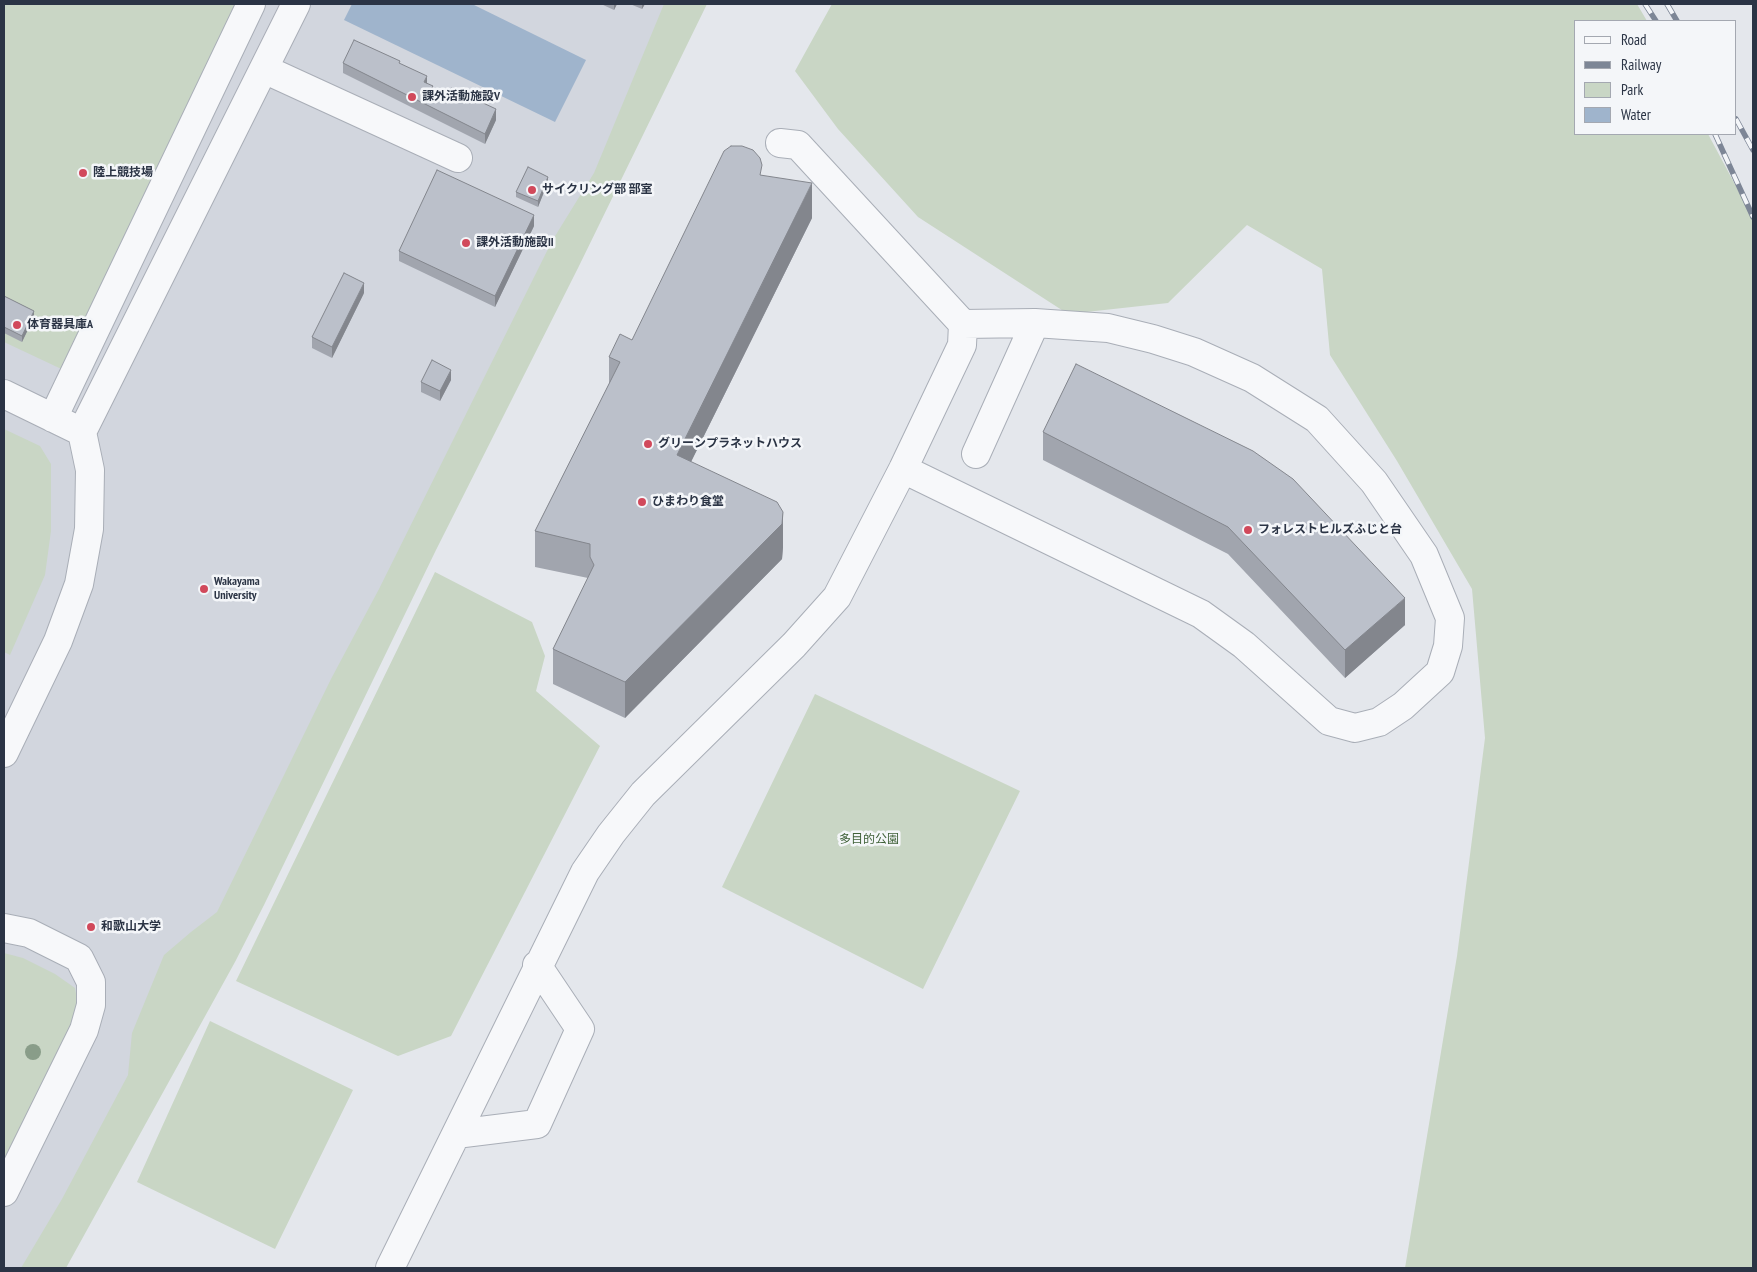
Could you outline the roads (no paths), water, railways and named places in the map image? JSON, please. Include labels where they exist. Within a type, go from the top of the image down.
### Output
[{"type":"street","points":[[53,418],[251,4]]},
{"type":"street","points":[[4,753],[58,641],[79,584],[89,528],[90,480],[90,470],[82,432],[296,4]]},
{"type":"street","points":[[264,69],[458,158]]},
{"type":"street","points":[[780,143],[798,145],[964,324],[1035,323],[1108,328],[1194,352],[1252,378],[1317,419],[1374,482],[1424,555],[1450,618],[1448,646],[1440,672],[1403,706],[1379,722],[1355,728],[1329,721],[1244,645],[1202,614],[903,468]]},
{"type":"street","points":[[976,454],[1035,323]]},
{"type":"street","points":[[390,1268],[537,965],[585,872],[611,834],[643,794],[794,645],[837,597],[903,468],[962,345],[964,324]]},
{"type":"street","points":[[4,394],[82,432]]},
{"type":"street","points":[[4,928],[30,933],[79,958],[91,982],[91,1005],[84,1030],[4,1192]]},
{"type":"street","points":[[456,1134],[537,1124],[580,1029],[537,965]]},
{"type":"water","points":[[352,4],[472,4],[586,60],[555,122],[344,20]]},
{"type":"railway","points":[[1645,4],[1655,20]]},
{"type":"railway","points":[[1667,4],[1676,20]]},
{"type":"railway","points":[[1737,121],[1753,150]]},
{"type":"railway","points":[[1715,135],[1753,217]]},
{"type":"place","name":"課外活動施設V","points":[[412,97]]},
{"type":"place","name":"陸上競技場","points":[[83,173]]},
{"type":"place","name":"サイクリング部 部室","points":[[532,190]]},
{"type":"place","name":"課外活動施設II","points":[[466,243]]},
{"type":"place","name":"体育器具庫A","points":[[17,325]]},
{"type":"place","name":"グリーンプラネットハウス","points":[[648,444]]},
{"type":"place","name":"ひまわり食堂","points":[[642,502]]},
{"type":"place","name":"フォレストヒルズふじと台","points":[[1248,530]]},
{"type":"place","name":"Wakayama University","points":[[204,589]]},
{"type":"place","name":"和歌山大学","points":[[91,927]]},
{"type":"park label","name":"多目的公園","points":[[869,840]]}]
